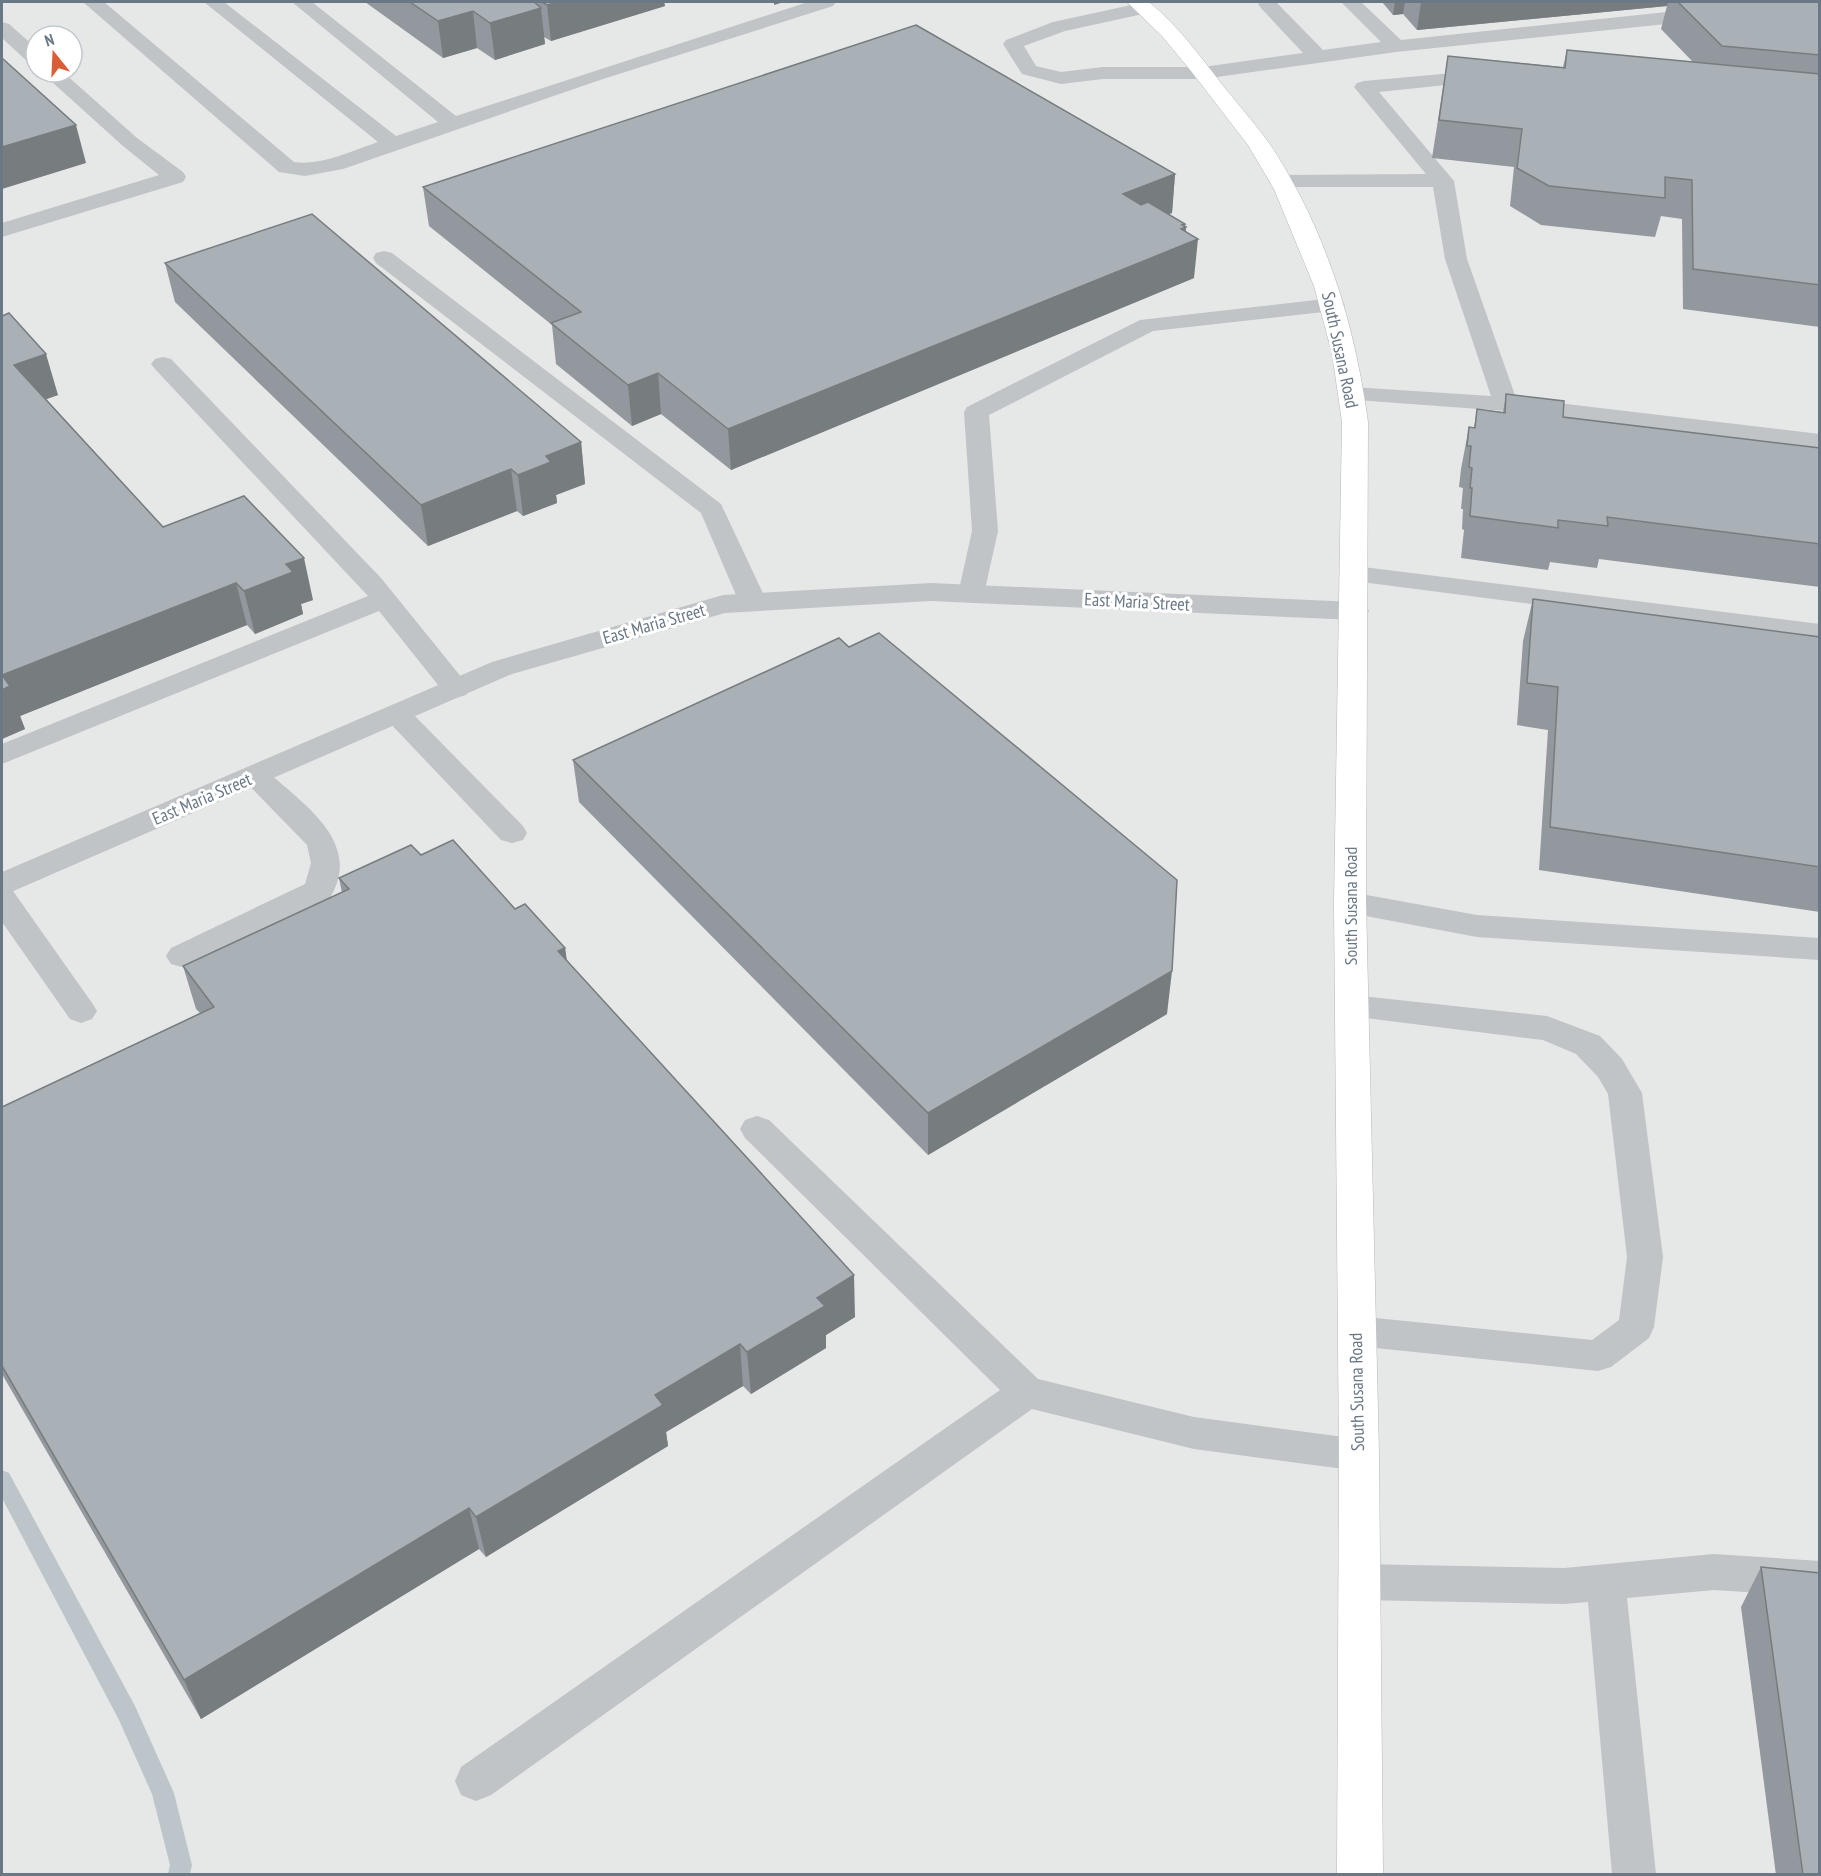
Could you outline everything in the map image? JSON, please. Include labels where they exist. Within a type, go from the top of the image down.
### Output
[{"type":"street","name":"South Susana Road","points":[[1141,5],[1203,73],[1268,158],[1314,251],[1333,305],[1352,394],[1355,422],[1355,611],[1350,903],[1359,1455],[1360,1875]]},
{"type":"street","name":"East Maria Street","points":[[2,885],[502,669],[723,604],[931,592],[1355,611]]},
{"type":"lane","points":[[93,2],[287,167],[305,170],[335,164],[394,145],[593,76],[826,2]]},
{"type":"lane","points":[[213,2],[394,145]]},
{"type":"lane","points":[[301,2],[454,125]]},
{"type":"lane","points":[[1350,2],[1396,46]]},
{"type":"lane","points":[[1268,4],[1318,57]]},
{"type":"lane","points":[[1141,5],[1060,26],[1012,44],[1029,70],[1061,78],[1103,73],[1203,73],[1396,46],[1725,12]]},
{"type":"lane","points":[[2,28],[24,48]]},
{"type":"lane","points":[[1504,75],[1364,87],[1443,181],[1456,260],[1506,404]]},
{"type":"lane","points":[[2,230],[175,177],[130,142],[65,84]]},
{"type":"lane","points":[[1280,181],[1382,178],[1443,181]]},
{"type":"lane","points":[[384,258],[712,509],[753,602]]},
{"type":"lane","points":[[971,594],[985,531],[976,412],[1148,325],[1333,305]]},
{"type":"lane","points":[[163,364],[385,599],[456,689]]},
{"type":"lane","points":[[1352,394],[1506,404],[1820,442]]},
{"type":"lane","points":[[1355,574],[1820,633]]},
{"type":"lane","points":[[2,755],[385,599]]},
{"type":"lane","points":[[397,714],[512,833]]},
{"type":"lane","points":[[182,956],[320,890],[326,863],[321,841],[255,776]]},
{"type":"lane","points":[[2,899],[81,1011]]},
{"type":"lane","points":[[1350,903],[1477,926],[1820,949]]},
{"type":"lane","points":[[1352,1007],[1547,1028],[1588,1046],[1610,1068],[1625,1093],[1645,1257],[1636,1327],[1598,1356],[1356,1331]]},
{"type":"lane","points":[[757,1129],[1027,1392],[1194,1433],[1359,1455]]},
{"type":"lane","points":[[476,1781],[1027,1392]]},
{"type":"lane","points":[[1360,1582],[1519,1587],[1606,1584],[1714,1572],[1820,1579]]},
{"type":"lane","points":[[1606,1584],[1634,1875]]},
{"type":"shaded area","points":[[2,2],[1819,2],[1819,1874],[2,1874]]},
{"type":"building","points":[[410,2],[534,2],[541,8],[490,23],[473,11],[438,21]]},
{"type":"building","points":[[542,2],[558,2],[547,5]]},
{"type":"building","points":[[1678,2],[1820,2],[1820,55],[1722,46]]},
{"type":"building","points":[[916,25],[1175,174],[1123,194],[1141,205],[1148,202],[1185,224],[1182,225],[1186,227],[1181,229],[1198,239],[728,429],[658,373],[628,385],[551,323],[581,312],[423,187]]},
{"type":"building","points":[[1567,50],[1820,74],[1820,285],[1693,269],[1692,180],[1665,177],[1665,198],[1549,186],[1517,168],[1522,129],[1439,120],[1448,56],[1565,68]]},
{"type":"building","points":[[2,58],[24,78],[24,84],[31,84],[76,125],[2,147]]},
{"type":"building","points":[[312,214],[581,442],[546,456],[551,462],[518,475],[511,469],[421,505],[165,263]]},
{"type":"building","points":[[9,313],[46,354],[14,365],[163,527],[244,496],[304,558],[286,564],[293,572],[244,591],[236,583],[2,675],[2,316]]},
{"type":"building","points":[[1506,394],[1564,401],[1563,417],[1820,448],[1820,544],[1607,517],[1608,526],[1558,520],[1558,528],[1470,516],[1472,468],[1469,467],[1471,446],[1467,446],[1469,427],[1475,428],[1477,409],[1505,413]]},
{"type":"building","points":[[1533,599],[1820,637],[1820,867],[1550,827],[1558,687],[1527,683]]},
{"type":"building","points":[[879,633],[1177,880],[1172,971],[928,1113],[573,760],[839,638],[849,647]]},
{"type":"building","points":[[2,675],[10,686],[2,690]]},
{"type":"building","points":[[453,840],[515,909],[525,904],[565,948],[558,951],[854,1275],[817,1298],[825,1306],[747,1352],[740,1344],[655,1395],[663,1405],[476,1517],[469,1508],[184,1680],[2,1366],[2,1107],[214,1007],[183,966],[349,889],[339,878],[411,845],[421,855]]},
{"type":"building","points":[[1761,1567],[1820,1573],[1820,1875],[1803,1875]]},
{"type":"waterway","points":[[2,1479],[127,1713],[163,1793],[181,1865],[179,1874]]}]
